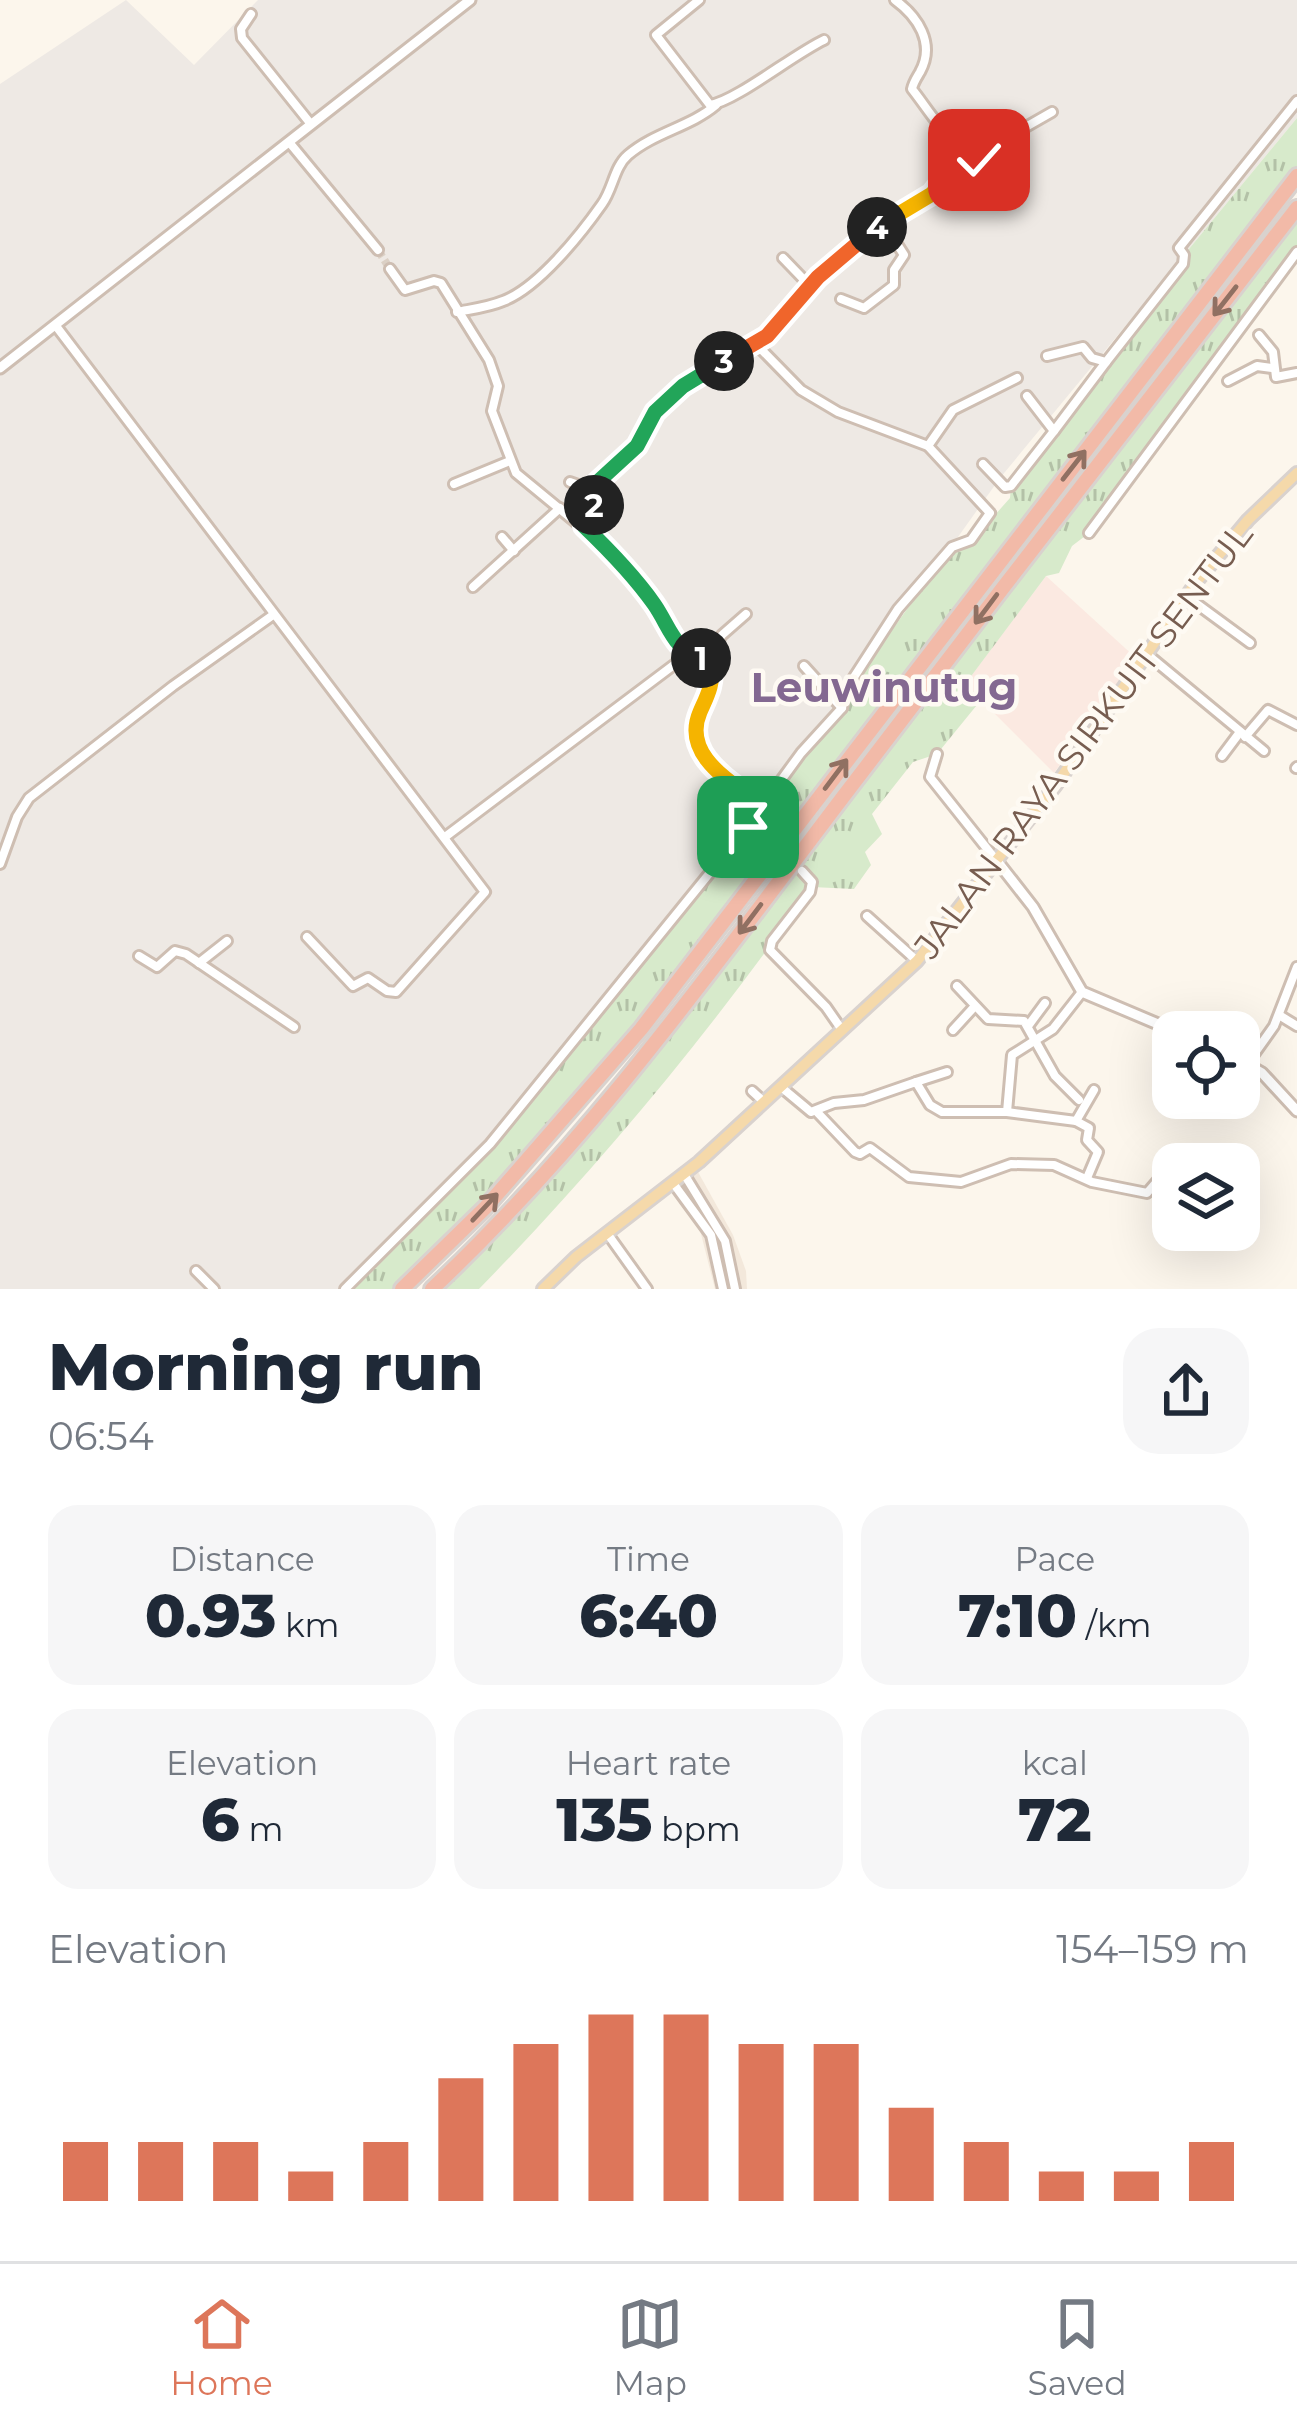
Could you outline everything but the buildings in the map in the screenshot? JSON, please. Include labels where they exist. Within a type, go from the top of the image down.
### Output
[{"type":"highway","points":[[401,1289],[484,1208],[641,1029],[1297,176]]},
{"type":"highway","points":[[432,1289],[547,1170],[656,1044],[1019,564],[1297,208]]},
{"type":"main road","name":"JALAN RAYA SIRKUIT SENTUL","points":[[543,1289],[607,1232],[679,1179],[917,962],[1148,655],[1186,596],[1248,520],[1297,473]]},
{"type":"street","points":[[0,368],[470,0]]},
{"type":"street","points":[[699,0],[656,35],[701,98],[716,105]]},
{"type":"street","points":[[896,0],[914,13],[922,27],[923,66],[912,89],[941,129],[979,160],[987,161],[1024,128],[1052,112]]},
{"type":"street","points":[[251,14],[241,29],[245,45],[310,123]]},
{"type":"street","points":[[457,312],[503,302],[522,291],[606,199],[626,157],[651,139],[701,118],[824,40]]},
{"type":"street","points":[[983,464],[1005,487],[1011,487],[1183,264],[1179,248],[1297,101]]},
{"type":"street","points":[[288,140],[378,250]]},
{"type":"street","points":[[587,490],[637,446],[655,412],[683,386],[756,344],[810,286],[883,222],[932,194],[966,149]]},
{"type":"street","points":[[841,299],[864,308],[896,283],[894,270],[905,258],[883,222]]},
{"type":"street","points":[[1089,533],[1297,252]]},
{"type":"street","points":[[783,258],[810,286]]},
{"type":"street","points":[[390,269],[405,290],[434,280],[441,283],[483,348],[499,386],[491,406],[516,473],[584,526],[636,584],[687,655],[705,660]]},
{"type":"street","points":[[56,326],[485,892],[399,991],[387,991],[368,979],[353,986],[307,937]]},
{"type":"street","points":[[1259,334],[1273,352],[1272,368],[1278,379],[1297,373]]},
{"type":"street","points":[[705,660],[712,676],[697,719],[699,750],[757,802],[766,801],[842,707],[845,691],[898,609],[952,547],[971,540],[990,513],[928,446],[838,412],[784,377],[756,344]]},
{"type":"street","points":[[1047,356],[1083,347],[1093,358],[1106,362]]},
{"type":"street","points":[[1228,381],[1257,366],[1272,368]]},
{"type":"street","points":[[928,446],[953,410],[1017,378]]},
{"type":"street","points":[[1027,396],[1054,431]]},
{"type":"street","points":[[454,484],[510,460]]},
{"type":"street","points":[[570,482],[587,490],[595,508],[584,526]]},
{"type":"street","points":[[473,587],[560,508]]},
{"type":"street","points":[[502,536],[514,550]]},
{"type":"street","points":[[1186,596],[1250,643]]},
{"type":"street","points":[[705,660],[722,634],[746,614]]},
{"type":"street","points":[[0,864],[29,798],[173,686],[273,616]]},
{"type":"street","points":[[446,837],[687,655]]},
{"type":"street","points":[[1148,655],[1264,752]]},
{"type":"street","points":[[804,666],[842,707]]},
{"type":"street","points":[[1222,756],[1268,710],[1297,725]]},
{"type":"street","points":[[937,754],[930,770],[932,780],[1033,908],[1082,992],[1152,1021]]},
{"type":"street","points":[[344,1289],[490,1144],[748,827],[757,802]]},
{"type":"street","points":[[748,827],[761,840]]},
{"type":"street","points":[[802,871],[812,882],[810,892],[770,950],[843,1031]]},
{"type":"street","points":[[867,916],[917,962]]},
{"type":"street","points":[[199,963],[227,941]]},
{"type":"street","points":[[139,956],[157,967],[177,951],[294,1027]]},
{"type":"street","points":[[1260,1040],[1279,1015],[1297,967]]},
{"type":"street","points":[[957,986],[988,1019],[1019,1018],[1028,1026],[1055,1076],[1079,1100]]},
{"type":"street","points":[[1007,1112],[1012,1055],[1053,1029],[1082,992]]},
{"type":"street","points":[[1028,1026],[1045,1003]]},
{"type":"street","points":[[953,1030],[975,1006]]},
{"type":"street","points":[[1279,1015],[1297,1026]]},
{"type":"street","points":[[781,1087],[806,1111],[817,1111],[946,1072]]},
{"type":"street","points":[[1260,1074],[1279,1088],[1297,1111]]},
{"type":"street","points":[[916,1082],[934,1110],[1076,1120],[1089,1128],[1087,1140],[1097,1152],[1087,1178]]},
{"type":"street","points":[[1076,1120],[1094,1090]]},
{"type":"street","points":[[752,1091],[764,1102]]},
{"type":"street","points":[[817,1111],[855,1152],[873,1149],[909,1177],[961,1182],[1011,1164],[1059,1166],[1147,1193],[1152,1188]]},
{"type":"street","points":[[679,1179],[725,1241],[735,1289]]},
{"type":"street","points":[[707,1218],[723,1289]]},
{"type":"street","points":[[607,1232],[646,1289]]},
{"type":"street","points":[[196,1271],[214,1289]]},
{"type":"shaded area","points":[[126,0],[194,65],[258,0],[1297,0],[1297,118],[1000,478],[765,808],[563,1055],[347,1289],[0,1289],[0,84]]},
{"type":"shaded area","points":[[1046,576],[1136,658],[1054,773],[965,684]]},
{"type":"shaded area","points":[[698,1172],[733,1235],[747,1289],[715,1289],[699,1226],[673,1190]]},
{"type":"green space","points":[[1297,118],[1297,176],[611,1066],[402,1289],[347,1289],[495,1138],[842,708],[842,699],[952,547],[966,543],[990,513],[994,516],[1010,498],[1011,486],[1183,264],[1184,255]]},
{"type":"green space","points":[[1297,208],[1297,252],[1089,533],[1072,546],[1059,573],[1046,576],[966,683],[981,700],[937,754],[913,762],[872,814],[882,834],[865,852],[871,865],[854,889],[812,887],[654,1095],[479,1289],[432,1289],[623,1083]]},
{"type":"tunnel","points":[[378,250],[390,269]]},
{"type":"tunnel","points":[[761,840],[793,865]]},
{"type":"district","name":"Leuwinutug","points":[[884,687]]},
{"type":"route","points":[[748,827],[757,802],[706,760],[697,744],[697,719],[710,689],[711,666],[687,655],[667,631],[652,601],[584,526],[595,508],[590,489],[637,446],[655,412],[683,386],[767,336],[818,277],[883,222],[936,190],[966,149],[979,160]]}]
